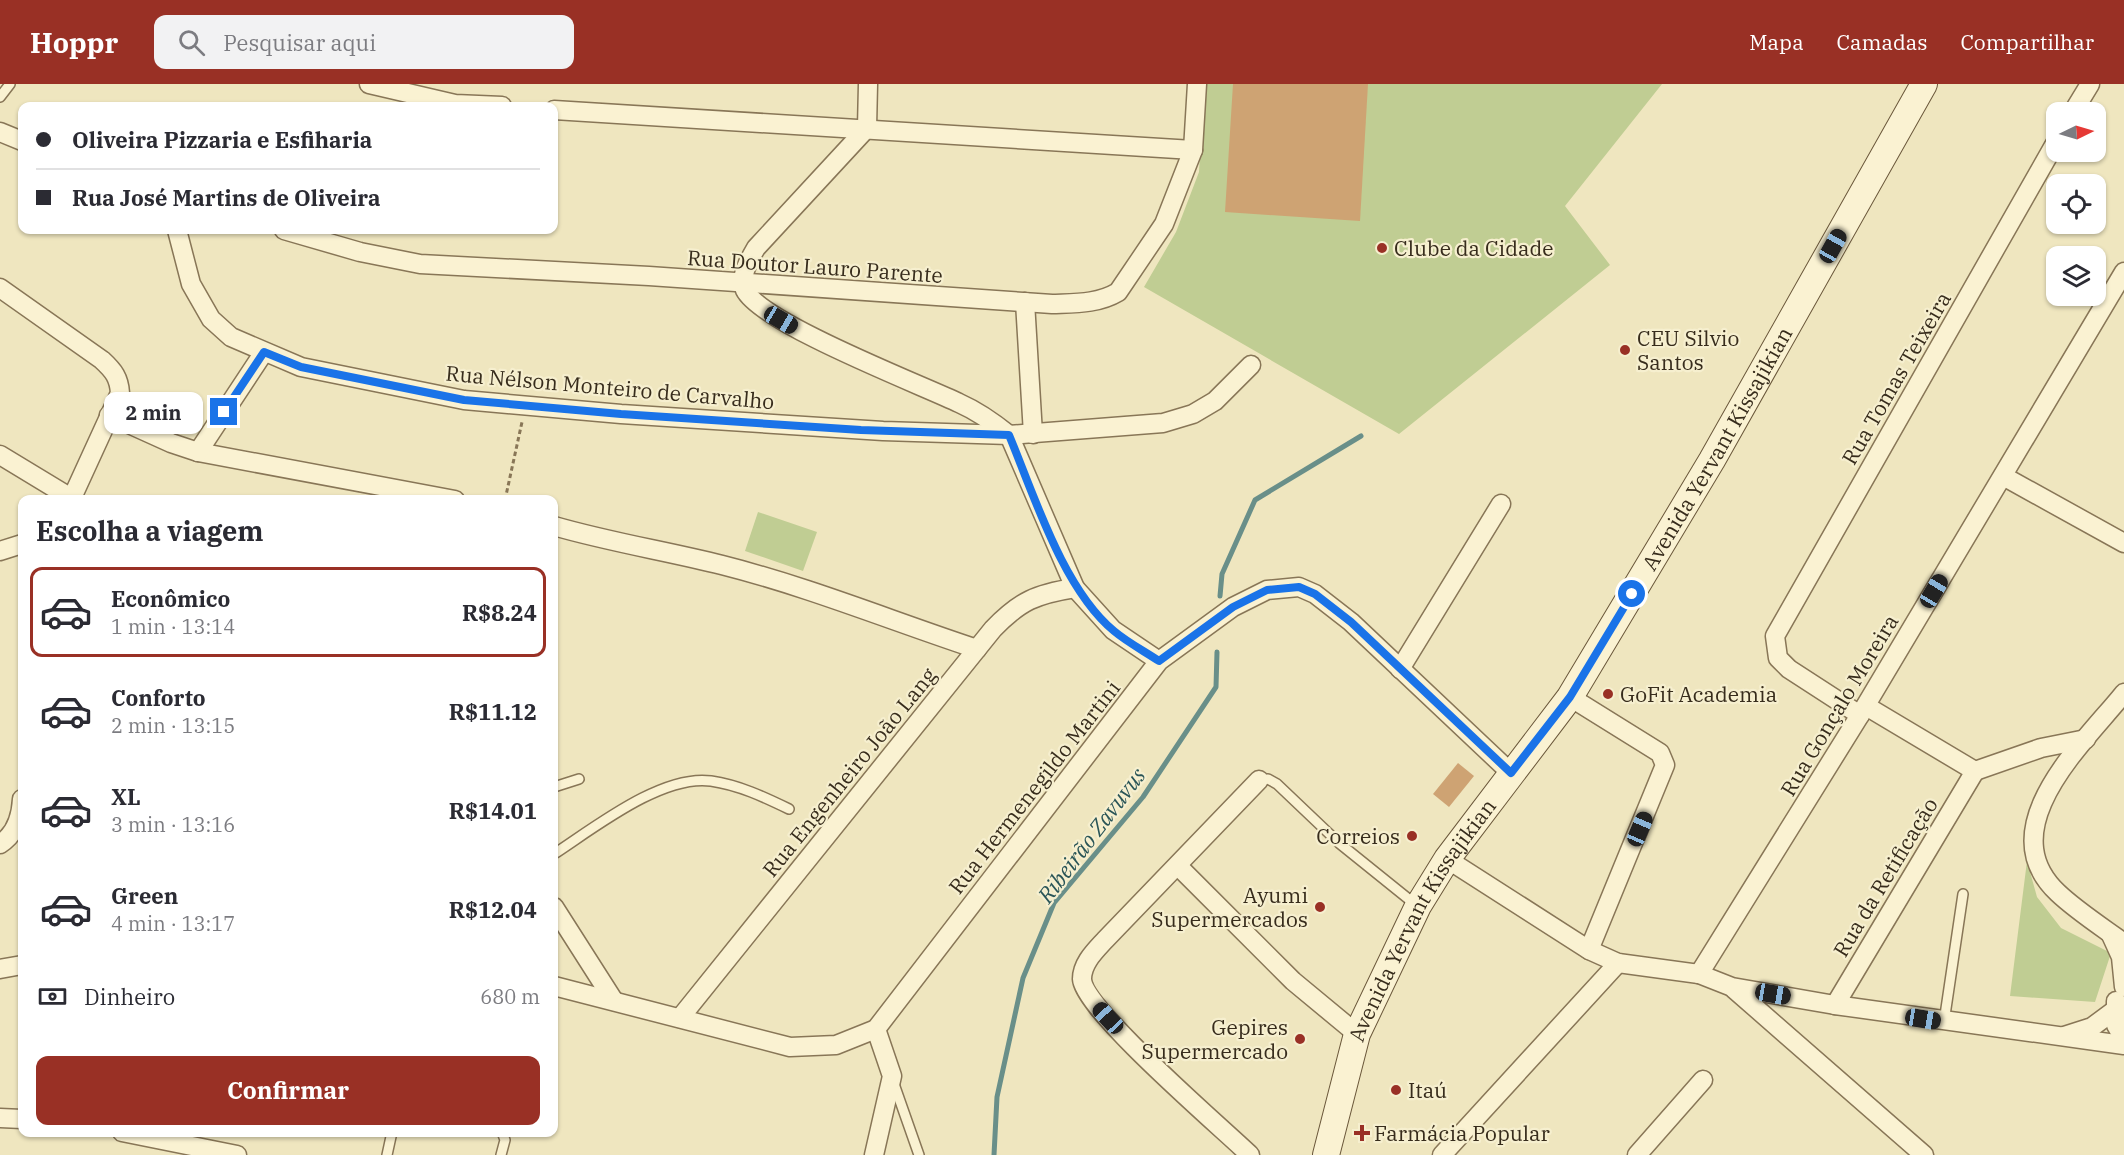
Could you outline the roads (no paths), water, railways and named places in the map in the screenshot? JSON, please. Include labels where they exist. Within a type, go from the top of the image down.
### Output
[{"type":"main road","name":"Avenida Yervant Kissajikian","points":[[1326,1155],[1357,1034],[1418,906],[1447,859],[1570,697],[1712,460],[1924,84]]},
{"type":"street","points":[[369,84],[446,102]]},
{"type":"street","points":[[868,84],[867,128],[770,231],[748,260],[743,284],[752,300],[762,309],[812,336],[961,404],[991,421],[1009,435],[1076,588],[1113,630],[1159,661]]},
{"type":"street","name":"Rua Doutor Lauro Parente","points":[[298,234],[360,252],[420,264],[1025,302],[1084,303],[1107,299],[1118,292],[1164,224],[1193,150],[1197,84]]},
{"type":"street","points":[[2079,102],[2090,84]]},
{"type":"street","points":[[558,110],[1193,150]]},
{"type":"street","points":[[0,132],[18,139]]},
{"type":"street","name":"Rua Tomas Teixeira","points":[[1863,711],[1789,669],[1778,658],[1775,636],[2046,160]]},
{"type":"street","name":"Rua Nélson Monteiro de Carvalho","points":[[178,234],[191,284],[211,319],[231,337],[264,352],[313,369],[464,400],[883,431],[1033,434],[1164,423],[1192,414],[1215,401],[1251,365]]},
{"type":"street","name":"Rua Gonçalo Moreira","points":[[1699,974],[1863,711],[2124,272]]},
{"type":"street","points":[[0,288],[115,372],[120,393],[73,495]]},
{"type":"street","points":[[1025,302],[1033,434]]},
{"type":"street","points":[[198,452],[264,352]]},
{"type":"street","points":[[109,415],[171,443],[198,452],[428,495]]},
{"type":"street","points":[[0,455],[65,495]]},
{"type":"street","points":[[2003,476],[2124,543]]},
{"type":"street","points":[[1400,669],[1501,504]]},
{"type":"street","points":[[558,527],[603,540],[721,565],[770,579],[977,649]]},
{"type":"street","points":[[0,551],[18,545]]},
{"type":"street","name":"Rua Hermenegildo Martini","points":[[876,1029],[1159,661],[1233,607],[1267,590],[1282,586],[1299,587],[1315,594],[1351,622],[1511,773]]},
{"type":"street","name":"Rua Engenheiro João Lang","points":[[680,1018],[977,649],[1012,609],[1031,598],[1076,588]]},
{"type":"street","points":[[1570,697],[1660,753],[1665,765],[1588,950]]},
{"type":"street","points":[[2120,704],[2086,739],[2049,787],[2036,815],[2034,839],[2037,859],[2056,892],[2117,938],[2124,987],[2115,1011],[2116,1025],[2124,1039]]},
{"type":"street","points":[[1863,711],[1975,771],[2041,748],[2086,739]]},
{"type":"street","name":"Rua da Retificação","points":[[1835,1005],[1975,771]]},
{"type":"street","points":[[1250,1155],[1136,1048],[1094,1003],[1086,993],[1082,981],[1086,962],[1258,780]]},
{"type":"street","points":[[0,844],[9,839],[18,821]]},
{"type":"street","points":[[1447,859],[1588,950],[1618,963],[1699,974],[1732,987],[1835,1005],[1944,1022],[2124,1045]]},
{"type":"street","points":[[1178,866],[1293,981],[1357,1034]]},
{"type":"street","points":[[558,914],[614,1001]]},
{"type":"street","points":[[1442,1155],[1618,963]]},
{"type":"street","points":[[0,969],[18,967]]},
{"type":"street","points":[[558,987],[790,1047],[836,1045],[876,1029],[892,1076],[874,1155]]},
{"type":"street","points":[[1732,987],[1924,1155]]},
{"type":"street","points":[[2060,1038],[2092,1027],[2115,1011]]},
{"type":"street","points":[[1637,1155],[1703,1080]]},
{"type":"street","points":[[0,1118],[18,1119]]},
{"type":"street","points":[[147,1137],[231,1154]]},
{"type":"lane","points":[[0,97],[10,84]]},
{"type":"lane","points":[[558,786],[579,779]]},
{"type":"lane","points":[[1258,780],[1268,779],[1277,784],[1339,843],[1418,906]]},
{"type":"lane","points":[[558,851],[646,796],[672,784],[710,780],[746,789],[789,809]]},
{"type":"lane","points":[[1944,1022],[1963,894]]},
{"type":"lane","points":[[892,1076],[919,1155]]},
{"type":"lane","points":[[387,1155],[391,1137]]},
{"type":"lane","points":[[501,1155],[504,1137]]},
{"type":"waterway","name":"Ribeirão Zavuvus","points":[[1220,596],[1222,574],[1255,500],[1361,436]]},
{"type":"waterway","name":"Ribeirão Zavuvus","points":[[994,1155],[997,1097],[1023,978],[1054,903],[1143,797],[1216,687],[1217,652]]},
{"type":"place","name":"Clube da Cidade","points":[[1382,248]]},
{"type":"place","name":"CEU Silvio Santos","points":[[1625,350]]},
{"type":"place","name":"GoFit Academia","points":[[1608,694]]},
{"type":"place","name":"Correios","points":[[1412,836]]},
{"type":"place","name":"Ayumi Supermercados","points":[[1320,907]]},
{"type":"place","name":"Gepires Supermercado","points":[[1300,1039]]},
{"type":"place","name":"Itaú","points":[[1396,1090]]},
{"type":"place","name":"Farmácia Popular","points":[[1362,1133]]}]
